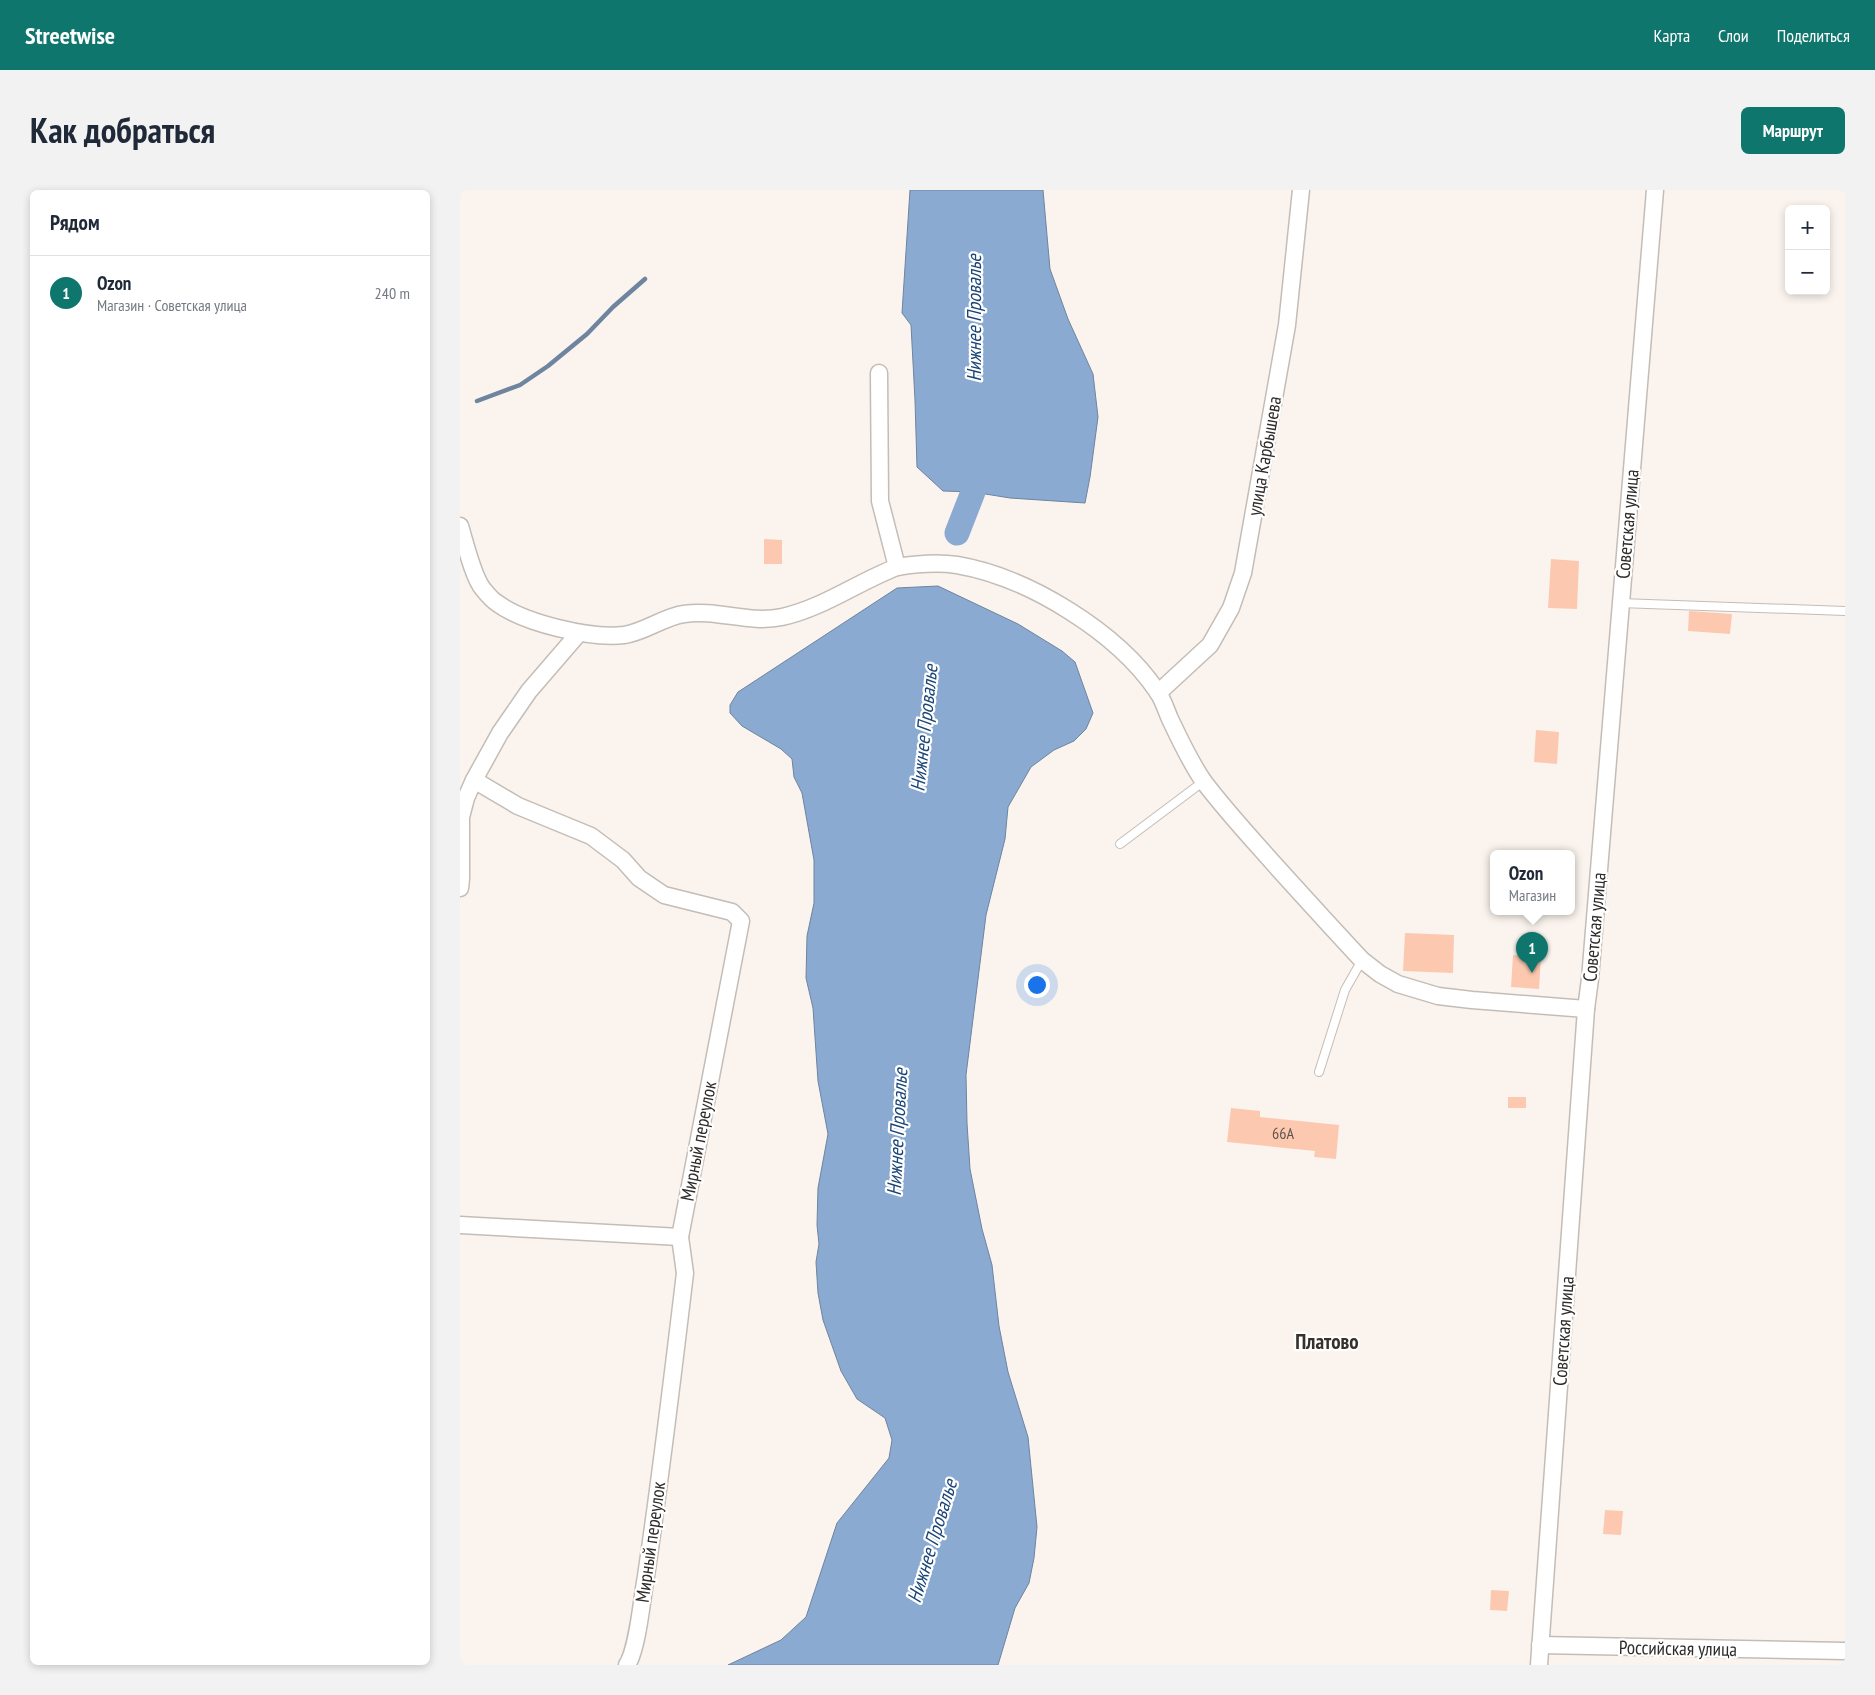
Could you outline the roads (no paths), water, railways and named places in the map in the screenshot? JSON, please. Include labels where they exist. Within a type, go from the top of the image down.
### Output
[{"type":"street","name":"улица Карбышева","points":[[1158,692],[1210,645],[1231,608],[1243,573],[1287,324],[1301,190]]},
{"type":"street","name":"Советская улица","points":[[1539,1665],[1586,1009],[1591,970],[1655,190]]},
{"type":"street","points":[[879,373],[880,501],[897,567]]},
{"type":"street","points":[[460,526],[482,588],[496,603],[524,618],[579,633],[624,635],[684,614],[706,612],[743,618],[781,618],[815,607],[877,574],[897,567],[918,564],[956,565],[996,574],[1029,589],[1088,624],[1114,644],[1137,666],[1158,692],[1187,753],[1204,781],[1238,823],[1362,960],[1380,974],[1398,984],[1431,994],[1472,1000],[1586,1009]]},
{"type":"street","points":[[460,888],[462,879],[461,817],[466,798],[474,780],[500,733],[524,698],[579,633]]},
{"type":"street","name":"Мирный переулок","points":[[474,780],[518,806],[591,836],[623,860],[639,878],[664,895],[732,912],[741,921],[680,1237],[685,1273],[663,1451],[638,1624],[631,1660],[627,1665]]},
{"type":"street","points":[[460,1225],[680,1237]]},
{"type":"street","name":"Российская улица","points":[[1540,1645],[1845,1651]]},
{"type":"lane","points":[[1620,602],[1845,612]]},
{"type":"lane","points":[[1120,844],[1204,781]]},
{"type":"lane","points":[[1319,1072],[1345,990],[1362,960]]},
{"type":"water","points":[[910,190],[1043,190],[1050,269],[1068,319],[1093,374],[1098,417],[1085,503],[1010,498],[973,492],[943,491],[917,467],[911,325],[902,313]]},
{"type":"water","points":[[938,586],[1018,624],[1062,651],[1075,662],[1093,713],[1086,729],[1074,741],[1054,750],[1031,767],[1008,807],[1005,839],[986,915],[966,1075],[970,1169],[982,1229],[992,1265],[999,1326],[1008,1372],[1028,1437],[1037,1527],[1034,1558],[1029,1583],[1015,1608],[998,1665],[728,1665],[781,1640],[806,1617],[837,1523],[889,1458],[892,1440],[885,1418],[857,1399],[841,1371],[823,1320],[818,1293],[816,1262],[819,1244],[817,1225],[818,1188],[828,1134],[818,1081],[813,1008],[806,978],[807,936],[814,903],[814,860],[802,793],[794,777],[792,759],[781,749],[742,726],[730,713],[730,705],[738,692],[897,588]]},
{"type":"waterway","points":[[477,401],[520,385],[548,366],[587,334],[613,307],[645,279]]},
{"type":"waterway","name":"Нижнее Провалье","points":[[957,533],[973,492],[973,458]]},
{"type":"place","name":"Ozon","points":[[1532,973]]},
{"type":"district","name":"Платово","points":[[1327,1342]]}]
